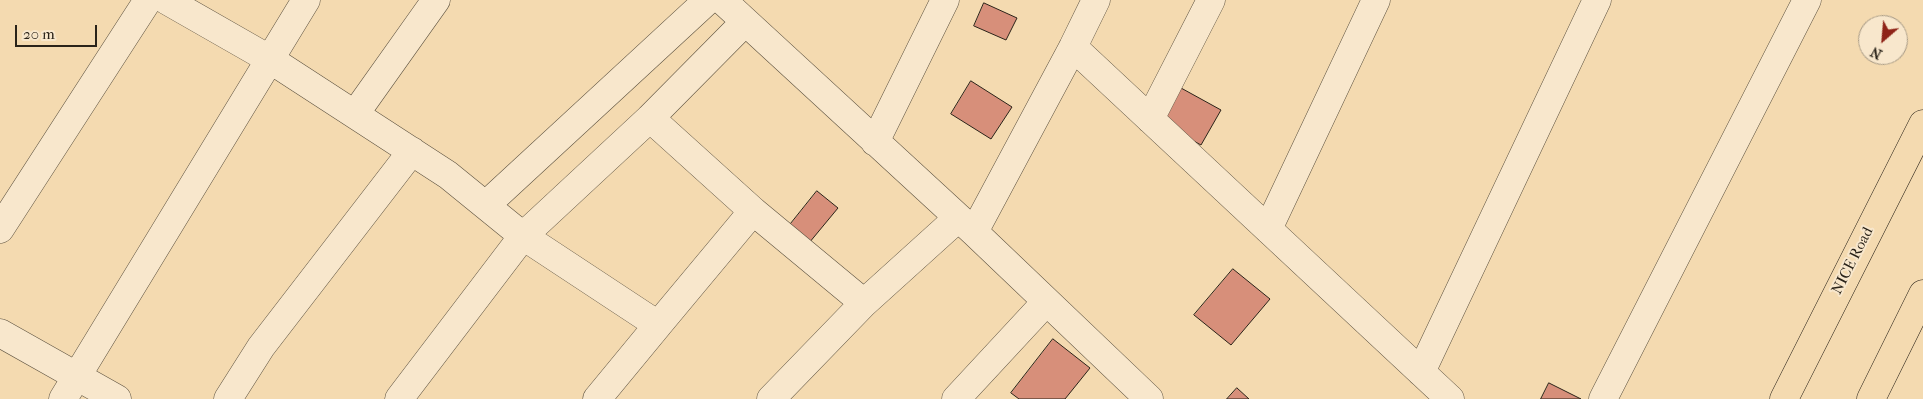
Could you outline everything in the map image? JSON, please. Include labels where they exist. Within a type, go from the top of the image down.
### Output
[{"type":"highway","name":"NICE Road","points":[[1784,399],[1923,124]]},
{"type":"highway","points":[[1871,399],[1923,294]]},
{"type":"street","points":[[0,229],[148,0]]},
{"type":"street","points":[[166,0],[270,60],[448,174],[524,236],[658,325]]},
{"type":"street","points":[[63,399],[306,0]]},
{"type":"street","points":[[355,114],[436,0]]},
{"type":"street","points":[[486,205],[708,0]]},
{"type":"street","points":[[722,0],[966,225],[1149,399]]},
{"type":"street","points":[[875,142],[945,0]]},
{"type":"street","points":[[771,399],[864,303],[966,225],[1073,47],[1096,0]]},
{"type":"street","points":[[1150,118],[1211,0]]},
{"type":"street","points":[[1268,229],[1376,0]]},
{"type":"street","points":[[1420,372],[1597,0]]},
{"type":"street","points":[[1603,399],[1807,0]]},
{"type":"street","points":[[399,399],[524,236],[650,118],[745,22]]},
{"type":"street","points":[[1073,47],[1450,399]]},
{"type":"street","points":[[650,118],[753,211],[864,303]]},
{"type":"street","points":[[228,399],[261,347],[412,151]]},
{"type":"street","points":[[598,399],[753,211]]},
{"type":"street","points":[[956,399],[1046,302]]},
{"type":"street","points":[[0,334],[117,399]]},
{"type":"building","points":[[984,3],[1017,18],[1006,40],[974,26]]},
{"type":"building","points":[[971,81],[1012,107],[991,139],[951,114]]},
{"type":"building","points":[[1181,88],[1221,110],[1201,145],[1161,123]]},
{"type":"building","points":[[817,191],[838,208],[809,243],[789,226]]},
{"type":"building","points":[[1233,269],[1270,299],[1231,345],[1194,315]]},
{"type":"building","points":[[1053,339],[1090,368],[1065,399],[1019,399],[1011,393]]},
{"type":"building","points":[[1549,383],[1581,399],[1541,399]]},
{"type":"building","points":[[1237,388],[1249,399],[1227,399]]}]
